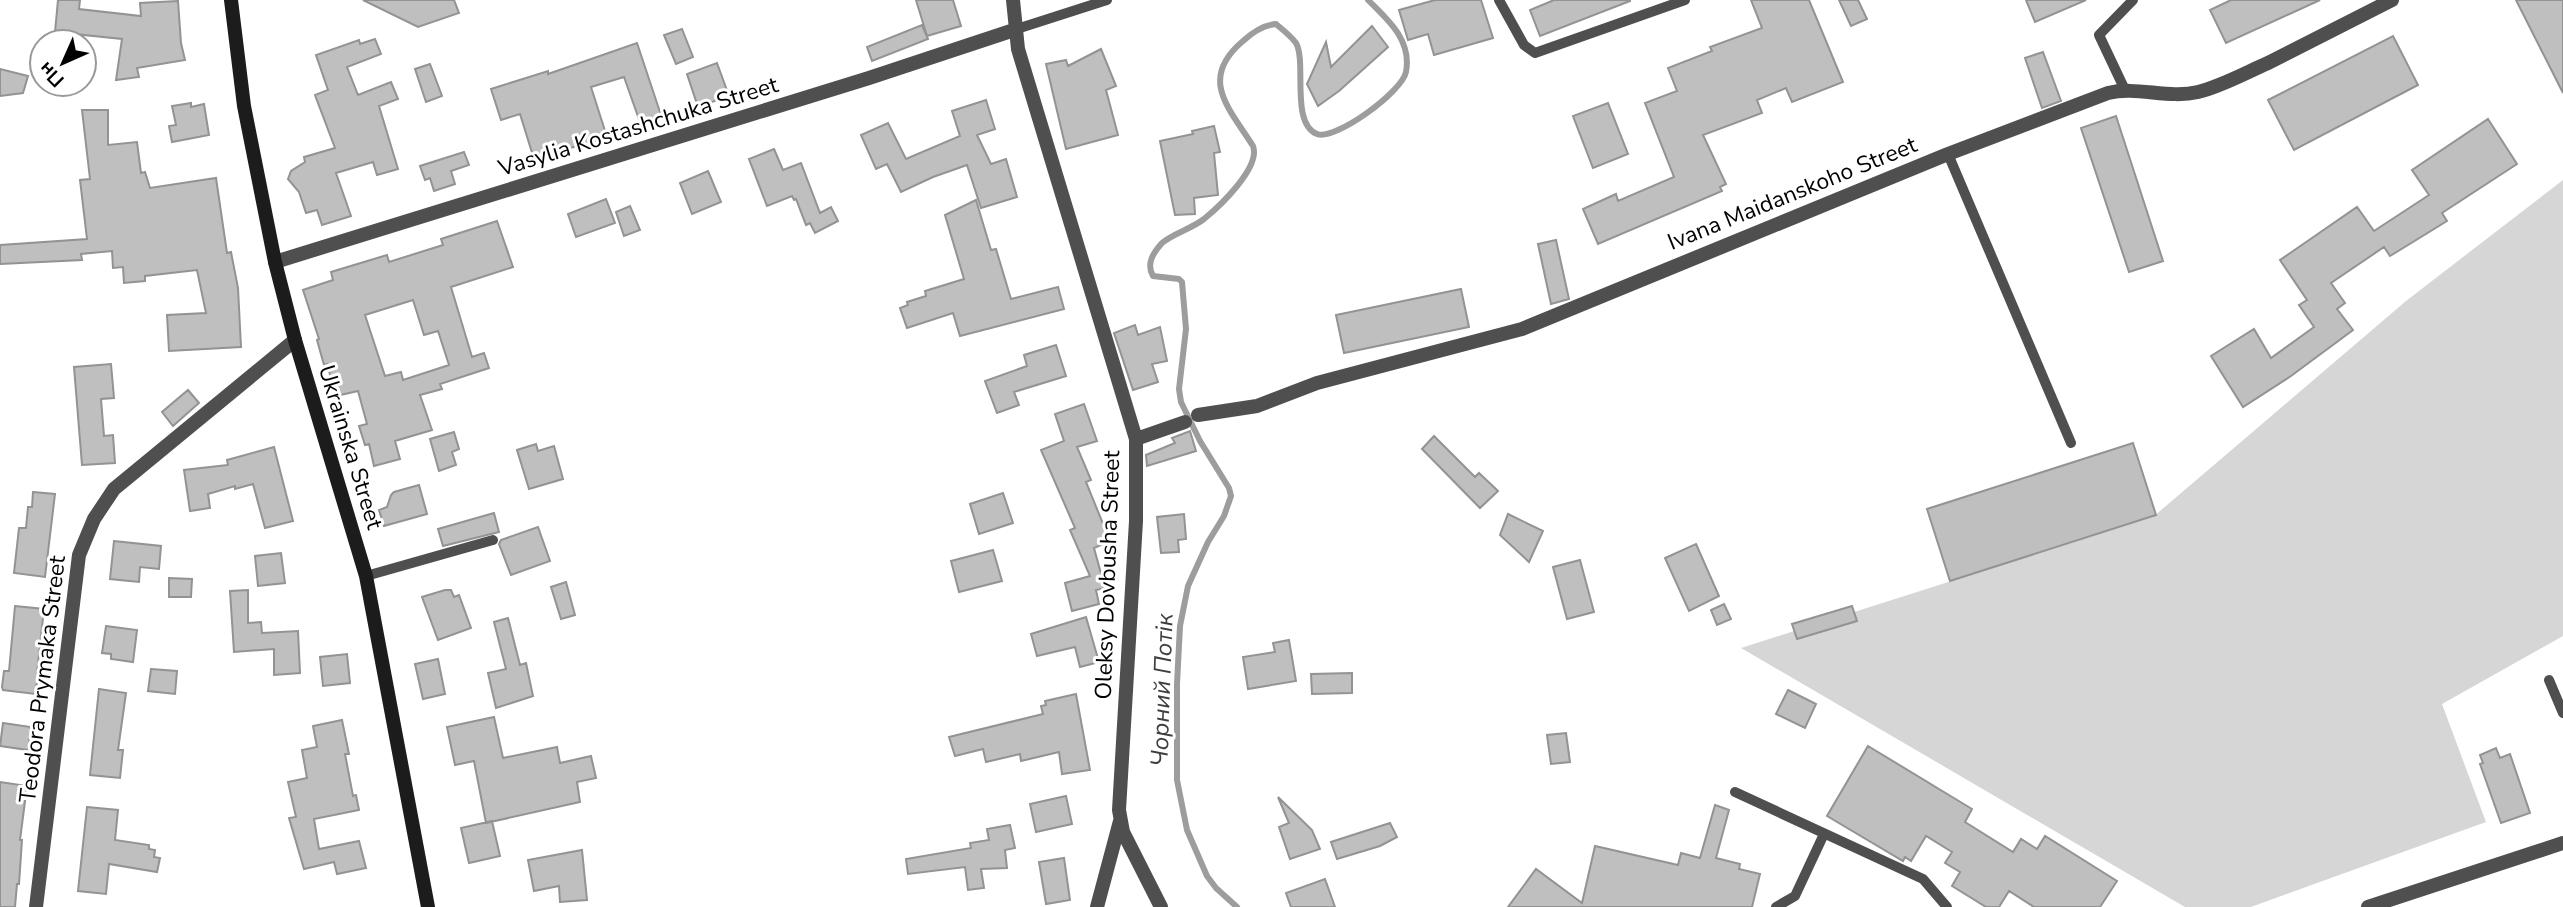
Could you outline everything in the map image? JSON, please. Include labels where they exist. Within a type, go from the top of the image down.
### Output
[{"type":"street","name":"Ukrainska Street","points":[[230,0],[244,106],[275,262],[295,340],[366,576],[428,907]]},
{"type":"street","name":"Oleksy Dovbusha Street","points":[[1013,0],[1014,30],[1136,439],[1136,521],[1119,821],[1161,907]]},
{"type":"street","name":"Ivana Maidanskoho Street","points":[[1136,439],[1192,419],[1256,406],[1317,383],[1522,329],[1948,154],[2108,93],[2125,90],[2160,94],[2200,91],[2244,74],[2392,0]]},
{"type":"street","name":"Vasylia Kostashchuka Street","points":[[275,262],[856,82],[1014,30]]},
{"type":"street","name":"Teodora Prymaka Street","points":[[36,907],[79,555],[94,519],[114,489],[295,340]]},
{"type":"street","points":[[1097,907],[1119,821]]},
{"type":"street","points":[[2368,907],[2408,900],[2563,844]]},
{"type":"lane","points":[[1014,30],[1107,0]]},
{"type":"lane","points":[[1499,0],[1524,46],[1535,53],[1685,0]]},
{"type":"lane","points":[[2125,90],[2099,35],[2133,0]]},
{"type":"lane","points":[[1948,154],[2071,443]]},
{"type":"lane","points":[[366,576],[493,540]]},
{"type":"lane","points":[[2549,680],[2563,713]]},
{"type":"lane","points":[[1735,792],[1923,879],[1947,907]]},
{"type":"lane","points":[[1776,907],[1795,897],[1825,834]]},
{"type":"shaded area","points":[[2563,180],[2563,636],[2442,704],[2486,822],[2251,907],[2185,907],[1741,648],[2153,517],[2406,301]]},
{"type":"building","points":[[58,0],[80,0],[79,9],[141,16],[140,3],[178,1],[185,60],[137,68],[139,77],[116,80],[122,39],[98,36],[98,28],[55,28]]},
{"type":"building","points":[[363,0],[454,0],[459,13],[418,27]]},
{"type":"building","points":[[916,0],[953,0],[961,26],[927,36]]},
{"type":"building","points":[[1435,0],[1481,0],[1493,38],[1434,55],[1428,34],[1408,40],[1399,10]]},
{"type":"building","points":[[1554,0],[1630,1],[1540,36],[1530,10]]},
{"type":"building","points":[[1751,0],[1809,0],[1843,82],[1792,102],[1786,88],[1757,100],[1762,113],[1703,135],[1726,184],[1720,187],[1722,191],[1598,244],[1583,209],[1616,194],[1618,201],[1674,177],[1645,103],[1677,91],[1668,68],[1712,51],[1710,47],[1762,28]]},
{"type":"building","points":[[1839,0],[1858,0],[1867,19],[1851,26]]},
{"type":"building","points":[[2026,0],[2086,0],[2035,22]]},
{"type":"building","points":[[2231,0],[2320,0],[2226,43],[2210,10]]},
{"type":"building","points":[[2516,0],[2563,0],[2563,93]]},
{"type":"building","points":[[922,25],[928,39],[872,61],[867,47]]},
{"type":"building","points":[[1372,26],[1388,47],[1318,106],[1307,84],[1326,42],[1331,67]]},
{"type":"building","points":[[682,29],[693,57],[676,64],[664,35]]},
{"type":"building","points":[[2393,36],[2418,85],[2294,150],[2268,100]]},
{"type":"building","points":[[375,39],[381,54],[347,67],[358,95],[391,82],[398,99],[379,106],[398,169],[377,175],[373,162],[336,173],[351,216],[322,225],[317,210],[306,213],[299,192],[288,179],[291,171],[305,162],[304,157],[335,148],[315,95],[328,90],[316,55],[359,40],[360,44]]},
{"type":"building","points":[[637,43],[662,118],[641,125],[624,77],[591,87],[607,137],[534,159],[520,114],[501,120],[491,89],[548,71],[548,74]]},
{"type":"building","points":[[1101,49],[1116,86],[1106,90],[1118,135],[1066,149],[1046,64],[1066,60],[1068,66]]},
{"type":"building","points":[[2043,52],[2061,101],[2042,108],[2025,58]]},
{"type":"building","points":[[717,63],[729,96],[698,107],[687,74]]},
{"type":"building","points":[[430,64],[442,96],[426,102],[415,69]]},
{"type":"building","points":[[0,69],[28,76],[23,93],[0,96]]},
{"type":"building","points":[[986,100],[995,129],[977,135],[991,164],[1006,159],[1017,197],[981,208],[967,165],[901,192],[887,164],[876,169],[861,135],[888,123],[906,159],[960,136],[952,111]]},
{"type":"building","points":[[191,103],[191,107],[204,104],[209,135],[172,142],[169,126],[176,125],[172,106]]},
{"type":"building","points":[[1608,103],[1628,154],[1593,168],[1573,116]]},
{"type":"building","points":[[82,110],[108,110],[108,145],[137,142],[141,173],[145,172],[150,188],[216,178],[227,253],[231,252],[238,288],[241,347],[169,351],[167,315],[206,313],[197,270],[145,276],[145,281],[124,283],[123,267],[113,268],[112,251],[81,254],[82,260],[0,264],[0,245],[87,239],[80,180],[90,179]]},
{"type":"building","points":[[2116,116],[2163,261],[2129,272],[2081,128]]},
{"type":"building","points":[[2488,119],[2517,164],[2442,213],[2447,221],[2390,256],[2384,247],[2331,283],[2345,303],[2337,309],[2353,330],[2291,376],[2243,407],[2211,356],[2254,329],[2271,358],[2314,327],[2299,305],[2307,300],[2280,260],[2357,207],[2374,231],[2429,195],[2412,170]]},
{"type":"building","points":[[1214,126],[1220,152],[1214,153],[1218,195],[1194,198],[1195,214],[1175,215],[1160,141]]},
{"type":"building","points":[[774,149],[783,170],[801,163],[820,213],[831,207],[838,221],[815,233],[810,223],[806,225],[796,199],[792,196],[767,206],[749,159]]},
{"type":"building","points":[[464,152],[469,165],[451,171],[455,184],[434,191],[430,178],[425,180],[420,166]]},
{"type":"building","points":[[708,171],[721,202],[692,214],[680,183]]},
{"type":"building","points":[[606,199],[615,223],[576,237],[568,214]]},
{"type":"building","points":[[976,200],[991,250],[996,249],[1011,299],[1058,287],[1064,309],[960,336],[953,313],[907,328],[900,308],[908,305],[907,302],[926,296],[925,291],[964,279],[945,215]]},
{"type":"building","points":[[630,206],[640,230],[624,236],[616,212]]},
{"type":"building","points":[[497,221],[513,267],[451,287],[472,357],[484,353],[489,368],[440,384],[442,389],[420,395],[432,430],[395,441],[400,459],[374,466],[369,444],[365,445],[359,426],[367,424],[358,391],[336,396],[327,364],[324,365],[317,340],[319,339],[303,290],[333,280],[331,272],[387,255],[389,262],[443,245],[441,239]],"holes":[[[413,300],[424,335],[438,331],[449,365],[403,380],[401,372],[385,376],[365,315]]]},
{"type":"building","points":[[1556,240],[1569,299],[1551,304],[1538,244]]},
{"type":"building","points":[[1461,289],[1469,327],[1344,353],[1336,315]]},
{"type":"building","points":[[1135,325],[1138,335],[1160,327],[1167,361],[1152,364],[1158,382],[1133,390],[1114,333]]},
{"type":"building","points":[[1056,345],[1066,376],[1014,392],[1019,405],[997,413],[985,381],[1027,366],[1024,355]]},
{"type":"building","points":[[111,364],[114,398],[101,399],[104,436],[113,435],[115,463],[82,465],[74,367]]},
{"type":"building","points":[[188,390],[199,403],[173,426],[162,412]]},
{"type":"building","points":[[1084,404],[1097,441],[1077,447],[1091,480],[1086,482],[1110,541],[1094,548],[1105,588],[1096,590],[1099,604],[1072,611],[1065,583],[1090,576],[1070,530],[1075,528],[1041,450],[1064,441],[1055,414]]},
{"type":"building","points":[[1190,431],[1196,451],[1147,466],[1146,455],[1175,443],[1172,438]]},
{"type":"building","points":[[454,432],[459,449],[452,452],[456,465],[439,471],[430,439]]},
{"type":"building","points":[[1434,436],[1475,477],[1479,473],[1498,491],[1480,508],[1422,449]]},
{"type":"building","points":[[2133,443],[2156,515],[1950,581],[1927,509]]},
{"type":"building","points":[[536,444],[538,451],[554,446],[563,479],[529,489],[517,450]]},
{"type":"building","points":[[274,447],[293,521],[265,528],[253,484],[208,494],[210,508],[190,511],[184,470],[228,465],[227,460]]},
{"type":"building","points":[[419,485],[427,514],[384,526],[379,510],[387,507],[391,495]]},
{"type":"building","points":[[33,492],[55,494],[45,577],[14,573],[19,528],[26,528]]},
{"type":"building","points":[[1003,493],[1013,523],[979,534],[970,504]]},
{"type":"building","points":[[494,513],[499,532],[443,546],[438,529]]},
{"type":"building","points":[[1184,514],[1186,539],[1178,540],[1179,552],[1161,553],[1157,517]]},
{"type":"building","points":[[1508,514],[1543,531],[1529,562],[1500,535]]},
{"type":"building","points":[[538,527],[550,561],[511,575],[499,544],[501,540]]},
{"type":"building","points":[[114,541],[161,546],[159,569],[140,567],[139,582],[110,579]]},
{"type":"building","points":[[1696,544],[1719,596],[1689,611],[1665,558]]},
{"type":"building","points":[[993,550],[1002,581],[959,592],[951,561]]},
{"type":"building","points":[[281,553],[285,583],[258,586],[255,556]]},
{"type":"building","points":[[1580,560],[1594,612],[1567,619],[1553,567]]},
{"type":"building","points":[[169,578],[192,579],[191,597],[169,597]]},
{"type":"building","points":[[566,582],[575,615],[561,619],[551,587]]},
{"type":"building","points":[[248,590],[248,623],[261,622],[262,633],[298,631],[300,673],[274,675],[274,649],[234,652],[230,591]]},
{"type":"building","points":[[451,590],[454,597],[459,595],[471,628],[438,640],[422,597]]},
{"type":"building","points":[[1724,604],[1731,619],[1717,625],[1711,610]]},
{"type":"building","points":[[15,606],[44,609],[37,673],[42,680],[36,685],[35,694],[3,690],[2,687],[4,671],[9,671]]},
{"type":"building","points":[[1852,606],[1857,621],[1797,639],[1792,624]]},
{"type":"building","points":[[1086,617],[1099,662],[1080,667],[1075,647],[1037,656],[1031,634]]},
{"type":"building","points":[[508,618],[520,665],[526,663],[533,696],[496,708],[488,673],[506,669],[494,622]]},
{"type":"building","points":[[106,626],[137,630],[133,662],[111,659],[111,654],[102,653]]},
{"type":"building","points":[[1289,640],[1296,681],[1248,689],[1243,657],[1275,652],[1273,643]]},
{"type":"building","points":[[347,654],[350,683],[323,686],[320,657]]},
{"type":"building","points":[[438,659],[445,694],[423,699],[415,664]]},
{"type":"building","points":[[151,669],[177,671],[175,694],[148,691]]},
{"type":"building","points":[[1352,673],[1352,693],[1312,694],[1311,674]]},
{"type":"building","points":[[99,689],[126,693],[118,750],[123,750],[120,778],[90,775]]},
{"type":"building","points":[[1788,690],[1816,704],[1805,728],[1776,714]]},
{"type":"building","points":[[1076,694],[1090,770],[1062,774],[1059,752],[1021,761],[1020,754],[986,762],[983,749],[955,756],[949,737],[1043,714],[1041,706],[1046,705],[1045,701]]},
{"type":"building","points":[[494,717],[503,758],[557,747],[560,763],[591,756],[596,778],[577,782],[580,802],[486,823],[474,761],[455,765],[447,727]]},
{"type":"building","points":[[342,720],[349,754],[345,754],[353,796],[356,795],[359,810],[314,819],[319,849],[359,841],[366,868],[337,874],[334,862],[304,869],[289,818],[296,817],[288,782],[307,778],[302,750],[317,747],[313,726]]},
{"type":"building","points":[[3,723],[31,727],[28,750],[0,746]]},
{"type":"building","points":[[1566,733],[1570,762],[1551,764],[1547,735]]},
{"type":"building","points":[[1868,746],[1972,809],[1965,822],[2013,852],[2021,839],[2037,849],[2045,836],[2117,881],[2100,907],[2034,907],[2009,891],[1999,907],[1986,907],[1952,886],[1960,872],[1945,863],[1952,852],[1926,836],[1911,861],[1905,857],[1903,861],[1827,816]]},
{"type":"building","points":[[2496,748],[2500,758],[2510,754],[2530,813],[2501,823],[2480,764],[2483,763],[2480,755]]},
{"type":"building","points":[[0,782],[27,786],[15,907],[0,907]]},
{"type":"building","points":[[1066,796],[1072,824],[1036,832],[1030,804]]},
{"type":"building","points":[[1278,797],[1312,830],[1320,849],[1290,859],[1279,827],[1289,823]]},
{"type":"building","points":[[1715,805],[1729,810],[1716,858],[1740,864],[1739,869],[1760,874],[1752,907],[1508,907],[1536,869],[1582,903],[1595,846],[1678,865],[1681,853],[1700,858]]},
{"type":"building","points":[[87,807],[118,810],[115,840],[149,845],[149,849],[155,850],[154,857],[160,858],[157,872],[109,864],[106,894],[78,891]]},
{"type":"building","points":[[492,821],[500,856],[469,863],[461,828]]},
{"type":"building","points":[[1390,823],[1397,837],[1380,846],[1337,859],[1331,842]]},
{"type":"building","points":[[1010,825],[1015,848],[1005,850],[1007,868],[981,869],[984,888],[968,890],[965,867],[908,874],[906,859],[971,848],[970,843],[989,840],[987,829]]},
{"type":"building","points":[[582,850],[587,900],[560,902],[559,886],[534,891],[528,860]]},
{"type":"building","points":[[1064,858],[1070,900],[1046,904],[1039,862]]},
{"type":"building","points":[[1325,879],[1335,907],[1291,907],[1286,893]]},
{"type":"waterway","name":"Чорний Потік","points":[[1237,907],[1207,876],[1187,830],[1177,780],[1180,626],[1188,586],[1208,542],[1224,516],[1231,496],[1181,402],[1179,389],[1186,329],[1182,282],[1179,279],[1153,276],[1150,263],[1162,243],[1204,219],[1220,205],[1238,185],[1251,164],[1253,146],[1227,106],[1220,81],[1222,68],[1230,55],[1262,27],[1276,24],[1296,43],[1300,64],[1301,105],[1309,128],[1317,134],[1326,134],[1352,123],[1381,102],[1402,81],[1407,61],[1402,40],[1368,0]]}]
